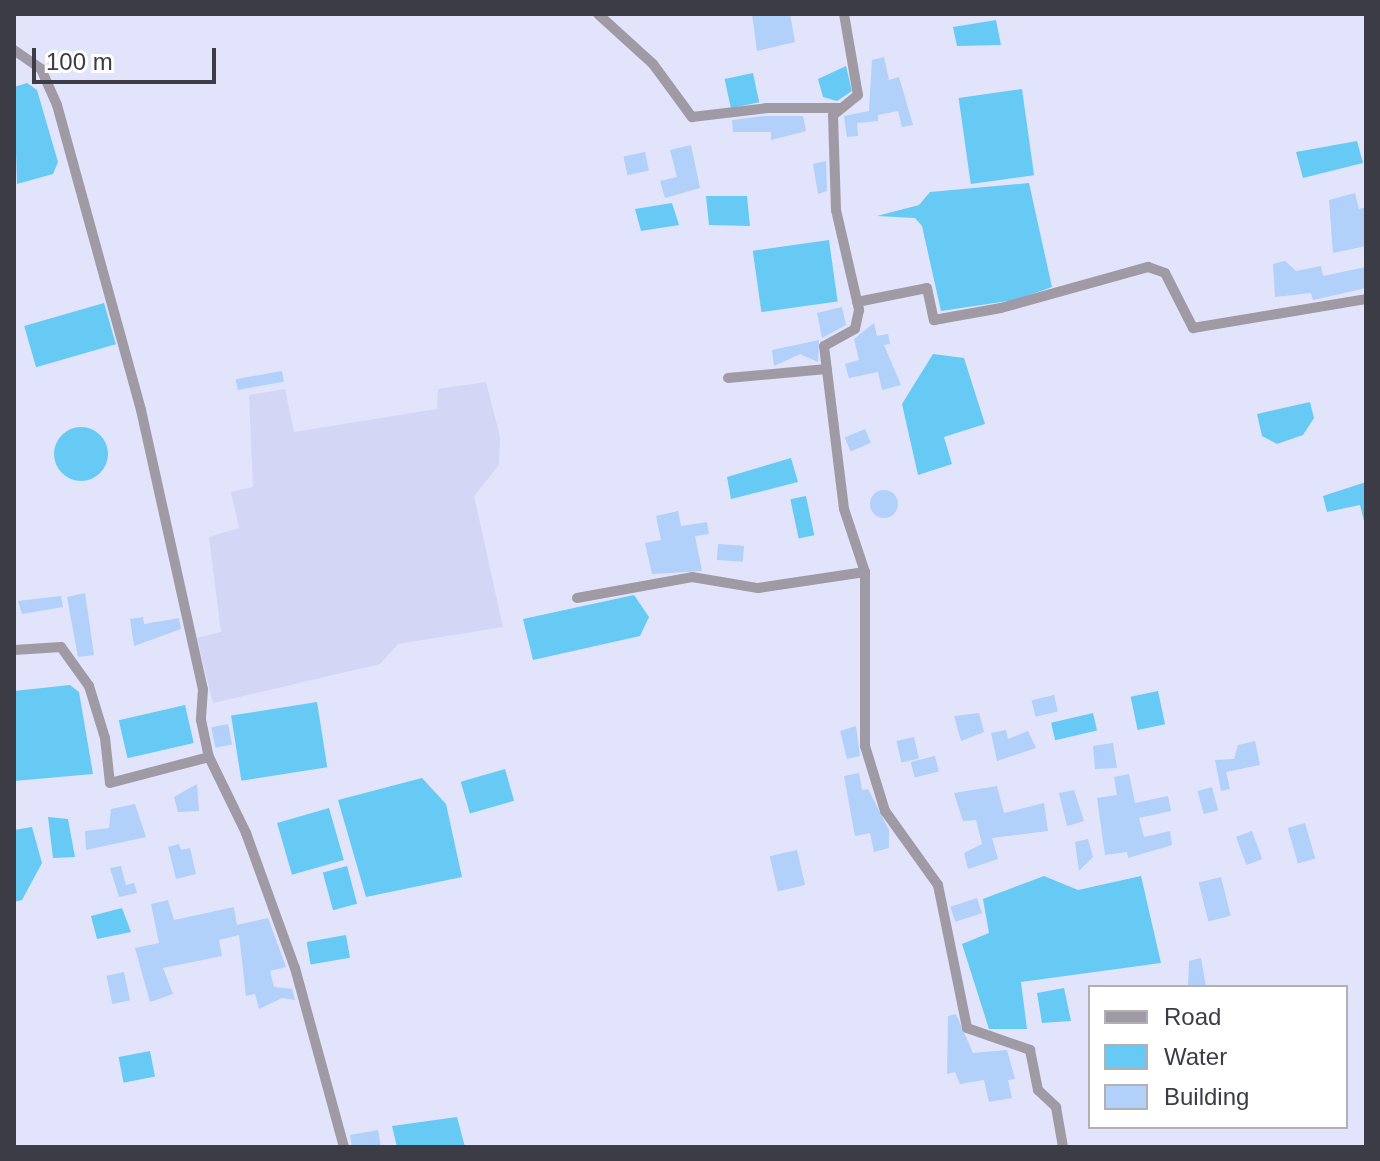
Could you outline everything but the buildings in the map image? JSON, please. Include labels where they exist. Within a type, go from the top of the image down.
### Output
[{"type":"street","points":[[598,14],[653,64],[692,117],[767,108],[841,108]]},
{"type":"street","points":[[844,14],[858,95],[833,115],[836,210],[857,302],[855,329],[824,346],[844,509],[865,572],[865,746],[885,811],[938,885],[967,1028],[1030,1050],[1038,1090],[1056,1107],[1063,1147]]},
{"type":"street","points":[[14,50],[41,69],[57,105],[141,410],[203,689],[201,720],[209,757],[246,833],[295,968],[344,1147]]},
{"type":"street","points":[[857,302],[927,288],[934,320],[1001,308],[1148,267],[1165,273],[1193,328],[1366,299]]},
{"type":"street","points":[[728,378],[827,369]]},
{"type":"street","points":[[577,598],[692,577],[758,588],[865,572]]},
{"type":"street","points":[[14,650],[61,647],[89,686],[105,738],[110,783],[209,757]]},
{"type":"shaded area","points":[[486,382],[500,437],[499,465],[474,496],[503,627],[398,644],[380,664],[213,703],[197,638],[221,632],[209,537],[239,528],[231,492],[253,487],[249,395],[285,389],[294,432],[437,409],[438,389]]},
{"type":"water","points":[[996,20],[1001,45],[957,46],[953,27]]},
{"type":"water","points":[[846,66],[852,91],[837,101],[823,97],[818,79]]},
{"type":"water","points":[[753,73],[759,102],[731,108],[725,79]]},
{"type":"water","points":[[27,83],[37,90],[58,162],[53,174],[17,184],[14,87]]},
{"type":"water","points":[[1022,89],[1034,175],[971,184],[959,98]]},
{"type":"water","points":[[1357,141],[1363,163],[1303,178],[1296,152]]},
{"type":"water","points":[[1029,183],[1052,287],[1015,300],[941,311],[922,226],[915,218],[877,216],[919,205],[930,192]]},
{"type":"water","points":[[706,196],[747,196],[750,226],[709,225]]},
{"type":"water","points":[[672,203],[679,225],[641,231],[635,209]]},
{"type":"water","points":[[829,240],[838,301],[761,312],[753,251]]},
{"type":"water","points":[[104,303],[116,344],[36,367],[24,326]]},
{"type":"water","points":[[933,354],[964,358],[985,424],[944,437],[952,464],[918,475],[902,404]]},
{"type":"water","points":[[1310,402],[1314,418],[1303,435],[1277,444],[1262,436],[1257,414]]},
{"type":"water","points":[[81,427],[100,435],[108,454],[100,473],[81,481],[62,473],[54,454],[62,435]]},
{"type":"water","points":[[791,458],[798,482],[731,499],[727,477]]},
{"type":"water","points":[[1366,482],[1366,529],[1360,505],[1327,512],[1323,496]]},
{"type":"water","points":[[806,496],[814,535],[799,538],[790,499]]},
{"type":"water","points":[[634,595],[649,617],[640,636],[533,660],[523,619]]},
{"type":"water","points":[[70,685],[79,692],[93,774],[14,781],[14,691]]},
{"type":"water","points":[[1158,691],[1165,724],[1138,730],[1131,697]]},
{"type":"water","points":[[317,702],[327,767],[241,781],[231,716]]},
{"type":"water","points":[[185,705],[194,743],[128,758],[119,720]]},
{"type":"water","points":[[1093,713],[1097,731],[1055,740],[1051,723]]},
{"type":"water","points":[[505,769],[514,801],[470,813],[461,782]]},
{"type":"water","points":[[422,778],[446,804],[462,877],[366,897],[338,800]]},
{"type":"water","points":[[329,808],[344,860],[292,875],[277,823]]},
{"type":"water","points":[[48,817],[68,819],[75,857],[53,858]]},
{"type":"water","points":[[32,827],[42,863],[22,900],[14,902],[14,830]]},
{"type":"water","points":[[347,866],[357,904],[333,910],[323,872]]},
{"type":"water","points":[[1044,876],[1078,890],[1141,876],[1161,963],[1021,982],[1027,1029],[989,1029],[962,944],[989,933],[983,899]]},
{"type":"water","points":[[122,908],[131,932],[97,939],[91,916]]},
{"type":"water","points":[[346,935],[350,958],[311,965],[307,942]]},
{"type":"water","points":[[1064,988],[1071,1021],[1042,1023],[1037,993]]},
{"type":"water","points":[[150,1051],[155,1077],[124,1083],[119,1057]]},
{"type":"water","points":[[457,1117],[465,1147],[397,1147],[392,1126]]}]
